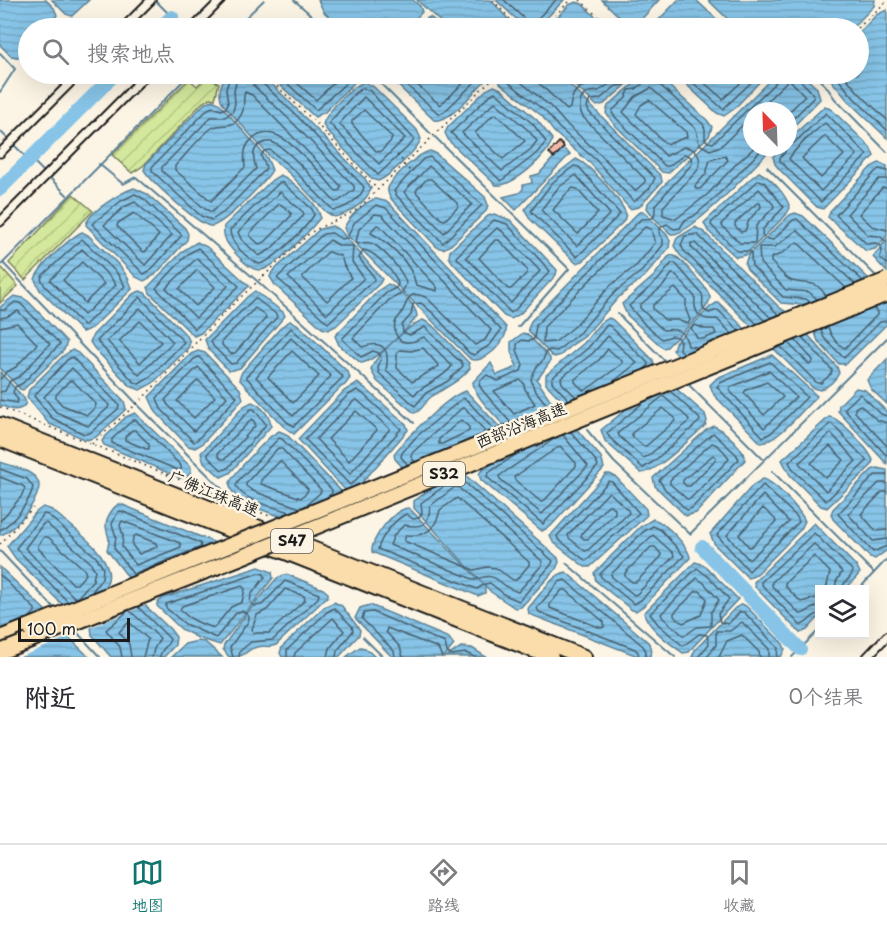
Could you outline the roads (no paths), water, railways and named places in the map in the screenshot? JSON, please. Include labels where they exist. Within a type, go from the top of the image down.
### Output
[{"type":"highway","name":"西部沿海高速","points":[[0,638],[887,280]]},
{"type":"highway","name":"西部沿海高速","points":[[0,652],[239,558],[887,294]]},
{"type":"highway","name":"广佛江珠高速","points":[[0,425],[584,657]]},
{"type":"highway","name":"广佛江珠高速","points":[[0,439],[551,657]]},
{"type":"street","points":[[133,18],[151,0]]},
{"type":"street","points":[[203,18],[221,0]]},
{"type":"street","points":[[0,153],[69,84]]},
{"type":"street","points":[[0,222],[137,84]]},
{"type":"street","points":[[867,657],[887,636]]},
{"type":"water","points":[[0,0],[46,0],[54,8],[57,15],[54,18],[18,18],[18,57],[11,56],[0,45]]},
{"type":"water","points":[[52,0],[89,0],[72,16],[66,14]]},
{"type":"water","points":[[318,0],[413,0],[420,6],[422,12],[416,18],[330,18],[324,12]]},
{"type":"water","points":[[417,0],[491,0],[507,18],[436,18]]},
{"type":"water","points":[[496,0],[564,0],[547,18],[515,18]]},
{"type":"water","points":[[602,0],[659,0],[643,18],[621,18]]},
{"type":"water","points":[[678,0],[696,0],[715,18],[661,18]]},
{"type":"water","points":[[708,0],[875,0],[874,6],[862,18],[727,18]]},
{"type":"water","points":[[576,2],[582,4],[597,18],[557,18],[569,5]]},
{"type":"water","points":[[887,10],[887,138],[849,102],[834,84],[869,84],[869,22],[876,15]]},
{"type":"water","points":[[272,84],[365,179],[371,188],[366,198],[351,211],[339,216],[334,217],[326,212],[290,174],[270,157],[223,104],[220,93],[221,85]]},
{"type":"water","points":[[279,84],[353,84],[325,112],[315,117]]},
{"type":"water","points":[[360,84],[369,84],[374,87],[417,130],[421,139],[402,163],[378,181],[372,179],[323,125],[329,114]]},
{"type":"water","points":[[396,84],[482,84],[454,112],[440,120],[434,120]]},
{"type":"water","points":[[501,84],[569,84],[661,176],[662,182],[639,207],[630,209],[591,164],[554,132],[542,116]]},
{"type":"water","points":[[573,84],[627,84],[604,104],[597,106]]},
{"type":"water","points":[[633,84],[667,84],[712,127],[709,136],[668,173],[662,172],[613,123],[606,113],[608,106]]},
{"type":"water","points":[[686,84],[758,84],[734,109],[724,116],[717,113]]},
{"type":"water","points":[[766,84],[812,84],[817,88],[820,99],[797,123],[797,102],[748,102]]},
{"type":"water","points":[[494,86],[501,89],[537,120],[552,139],[538,161],[511,182],[502,185],[496,185],[449,141],[445,133],[448,127],[486,90]]},
{"type":"water","points":[[212,100],[219,103],[267,158],[272,170],[234,211],[211,226],[186,211],[144,170],[146,164],[204,104]]},
{"type":"water","points":[[825,106],[870,147],[874,156],[823,209],[817,207],[775,164],[774,156],[797,156],[797,132]]},
{"type":"water","points":[[743,107],[743,156],[764,156],[739,182],[693,224],[680,232],[671,234],[654,218],[647,208],[648,203]]},
{"type":"water","points":[[562,148],[570,154],[516,210],[503,197],[519,193],[523,185],[532,183],[531,176],[539,174]]},
{"type":"water","points":[[430,151],[485,197],[488,205],[486,211],[451,245],[443,249],[437,247],[392,200],[388,191],[401,171]]},
{"type":"water","points":[[576,159],[604,183],[626,214],[624,221],[583,261],[576,263],[529,218],[525,209],[549,180]]},
{"type":"water","points":[[879,163],[887,166],[887,236],[875,249],[866,251],[828,217],[831,210],[871,167]]},
{"type":"water","points":[[759,172],[778,187],[790,208],[786,215],[745,255],[736,257],[708,231],[704,223]]},
{"type":"water","points":[[280,175],[304,194],[316,207],[320,218],[283,256],[266,268],[257,270],[250,267],[229,245],[225,239],[224,226]]},
{"type":"water","points":[[134,188],[147,194],[185,228],[188,234],[187,240],[155,275],[144,281],[136,277],[86,225],[99,209]]},
{"type":"water","points":[[376,199],[388,202],[506,327],[503,339],[488,355],[475,360],[470,359],[347,235],[344,228],[350,219],[362,206]]},
{"type":"water","points":[[643,211],[667,235],[670,241],[669,248],[646,275],[619,297],[584,337],[561,355],[552,356],[530,333],[528,329],[531,321],[638,213]]},
{"type":"water","points":[[795,213],[803,216],[869,279],[887,304],[887,324],[846,364],[839,364],[818,341],[805,305],[781,303],[747,269],[745,264],[748,255],[790,215]]},
{"type":"water","points":[[494,214],[510,220],[557,270],[556,275],[520,314],[511,319],[504,316],[449,257],[450,251],[488,216]]},
{"type":"water","points":[[332,226],[340,230],[382,279],[336,326],[328,330],[322,328],[275,285],[270,277],[272,272],[320,229]]},
{"type":"water","points":[[695,227],[704,232],[780,308],[788,313],[837,367],[839,373],[831,383],[820,390],[813,388],[680,255],[674,246],[677,238]]},
{"type":"water","points":[[82,232],[120,266],[132,289],[92,328],[82,332],[40,290],[35,280],[55,253]]},
{"type":"water","points":[[887,239],[887,272],[873,257]]},
{"type":"water","points":[[197,242],[207,247],[249,286],[201,333],[194,336],[150,293],[148,287],[184,250]]},
{"type":"water","points":[[672,255],[685,264],[708,291],[710,297],[699,315],[667,347],[663,348],[627,315],[622,304],[654,276]]},
{"type":"water","points":[[388,284],[406,297],[417,316],[383,351],[361,363],[339,345],[335,336],[379,290]]},
{"type":"water","points":[[140,291],[145,293],[187,336],[190,342],[188,348],[153,383],[140,390],[130,386],[90,342],[93,335],[133,294]]},
{"type":"water","points":[[255,291],[285,316],[240,368],[229,371],[209,350],[205,340]]},
{"type":"water","points":[[14,296],[29,302],[67,342],[64,350],[23,390],[0,368],[0,307]]},
{"type":"water","points":[[718,302],[758,342],[681,359],[673,350],[675,343],[710,307]]},
{"type":"water","points":[[609,318],[653,360],[655,368],[582,421],[546,384],[546,375],[584,343],[600,323]]},
{"type":"water","points":[[423,320],[432,325],[469,363],[470,368],[457,381],[431,397],[414,413],[377,381],[371,370],[378,357],[393,342]]},
{"type":"water","points":[[290,321],[297,324],[348,372],[350,378],[294,434],[283,426],[239,379],[242,372],[282,326]]},
{"type":"water","points":[[523,333],[528,335],[550,358],[550,362],[537,380],[557,410],[510,432],[482,401],[473,382],[491,363],[497,375],[517,367],[511,351],[511,342]]},
{"type":"water","points":[[72,350],[78,353],[124,401],[126,409],[96,437],[87,440],[49,424],[27,397],[29,390]]},
{"type":"water","points":[[198,351],[205,353],[240,389],[243,399],[202,444],[195,448],[188,446],[156,412],[149,397],[191,354]]},
{"type":"water","points":[[772,355],[817,396],[783,431],[761,443],[714,395],[710,385],[717,378]]},
{"type":"water","points":[[887,359],[887,404],[871,389],[867,380]]},
{"type":"water","points":[[0,372],[24,398],[26,403],[20,409],[14,410],[0,405]]},
{"type":"water","points":[[664,378],[705,414],[707,421],[705,426],[665,461],[641,473],[605,441],[601,430]]},
{"type":"water","points":[[357,383],[406,424],[408,430],[358,487],[346,491],[298,439],[344,391]]},
{"type":"water","points":[[856,388],[865,390],[887,412],[887,464],[838,411],[839,405]]},
{"type":"water","points":[[466,391],[509,437],[416,482],[395,459],[394,454],[439,408]]},
{"type":"water","points":[[252,402],[265,412],[271,426],[230,473],[221,477],[204,462],[201,453],[244,406]]},
{"type":"water","points":[[135,413],[191,467],[191,472],[187,477],[180,478],[104,445],[102,441],[104,438],[126,417]]},
{"type":"water","points":[[565,416],[601,457],[604,468],[551,526],[542,531],[481,480],[479,474]]},
{"type":"water","points":[[829,417],[840,422],[860,442],[873,460],[871,466],[827,508],[821,506],[790,475],[782,460]]},
{"type":"water","points":[[714,426],[733,440],[745,460],[696,513],[686,516],[655,486],[653,478],[706,430]]},
{"type":"water","points":[[279,431],[286,434],[342,492],[305,524],[260,509],[238,497],[231,490],[230,483],[236,473],[271,436]]},
{"type":"water","points":[[0,462],[31,474],[38,481],[39,487],[32,504],[20,521],[6,533],[0,535]]},
{"type":"water","points":[[877,468],[887,470],[887,550],[875,559],[870,557],[833,519],[831,514],[833,509],[872,470]]},
{"type":"water","points":[[463,473],[558,558],[556,569],[521,607],[515,608],[491,592],[414,508],[414,501],[450,475]]},
{"type":"water","points":[[606,474],[616,477],[646,509],[647,515],[590,567],[585,567],[553,542],[550,536]]},
{"type":"water","points":[[763,479],[774,485],[786,497],[805,521],[801,529],[759,572],[748,578],[715,545],[710,534],[753,485]]},
{"type":"water","points":[[119,504],[223,546],[132,582],[107,550],[109,541],[106,522],[112,510]]},
{"type":"water","points":[[43,507],[52,510],[80,533],[106,563],[109,573],[107,583],[77,619],[15,558],[7,546]]},
{"type":"water","points":[[409,508],[485,586],[485,593],[478,596],[372,552],[372,546],[384,525],[397,513]]},
{"type":"water","points":[[653,519],[676,536],[689,553],[690,558],[645,605],[636,611],[596,581],[594,573],[640,527]]},
{"type":"water","points":[[814,523],[857,567],[860,573],[850,585],[815,585],[815,621],[807,630],[800,633],[755,587],[754,582]]},
{"type":"water","points":[[695,562],[704,565],[738,599],[689,652],[683,653],[655,630],[644,613]]},
{"type":"water","points":[[0,567],[46,611],[1,649],[0,649]]},
{"type":"water","points":[[259,567],[272,572],[273,578],[220,645],[198,638],[181,629],[157,606],[163,598]]},
{"type":"water","points":[[566,572],[648,642],[652,651],[649,657],[640,657],[529,614],[528,608],[546,587],[556,577]]},
{"type":"water","points":[[284,575],[323,589],[328,596],[276,645],[257,647],[243,655],[229,657],[223,649],[224,645],[247,613],[277,578]]},
{"type":"water","points":[[130,591],[176,637],[175,645],[164,657],[111,657],[92,635],[91,626]]},
{"type":"water","points":[[334,602],[342,606],[360,630],[359,635],[339,657],[282,657],[280,653],[282,647],[324,607]]},
{"type":"water","points":[[742,604],[783,644],[785,649],[781,657],[692,657],[695,650],[735,608]]},
{"type":"water","points":[[370,605],[449,638],[454,645],[444,657],[392,657],[355,618],[360,608]]},
{"type":"water","points":[[52,621],[89,657],[14,657]]},
{"type":"water","points":[[205,642],[222,657],[171,657],[185,644]]},
{"type":"water","points":[[360,647],[365,648],[375,657],[346,657]]},
{"type":"water","points":[[461,647],[472,648],[486,657],[446,657]]},
{"type":"waterway","points":[[155,0],[172,17]]},
{"type":"waterway","points":[[245,18],[264,0]]},
{"type":"waterway","points":[[294,0],[315,18]]},
{"type":"waterway","points":[[0,53],[15,69],[0,92]]},
{"type":"waterway","points":[[0,189],[105,84]]},
{"type":"waterway","points":[[0,266],[180,84]]},
{"type":"waterway","points":[[381,84],[431,134]]},
{"type":"waterway","points":[[824,84],[835,99],[887,152]]},
{"type":"waterway","points":[[0,131],[29,160]]},
{"type":"waterway","points":[[435,137],[569,269],[518,327]]},
{"type":"waterway","points":[[31,159],[67,195]]},
{"type":"waterway","points":[[99,164],[123,184],[136,177],[256,280],[414,423]]},
{"type":"waterway","points":[[767,167],[879,279]]},
{"type":"waterway","points":[[3,263],[139,406],[228,495]]},
{"type":"waterway","points":[[618,314],[666,362]]},
{"type":"waterway","points":[[587,430],[614,462],[690,534],[887,338]]},
{"type":"waterway","points":[[685,381],[764,460]]},
{"type":"waterway","points":[[772,471],[874,573]]},
{"type":"waterway","points":[[702,547],[800,649]]},
{"type":"waterway","points":[[0,551],[56,610]]},
{"type":"waterway","points":[[863,585],[887,559]]},
{"type":"waterway","points":[[566,563],[675,657]]},
{"type":"waterway","points":[[74,629],[100,657]]},
{"type":"waterway","points":[[792,657],[815,634]]},
{"type":"waterway","points":[[363,637],[383,657]]}]
